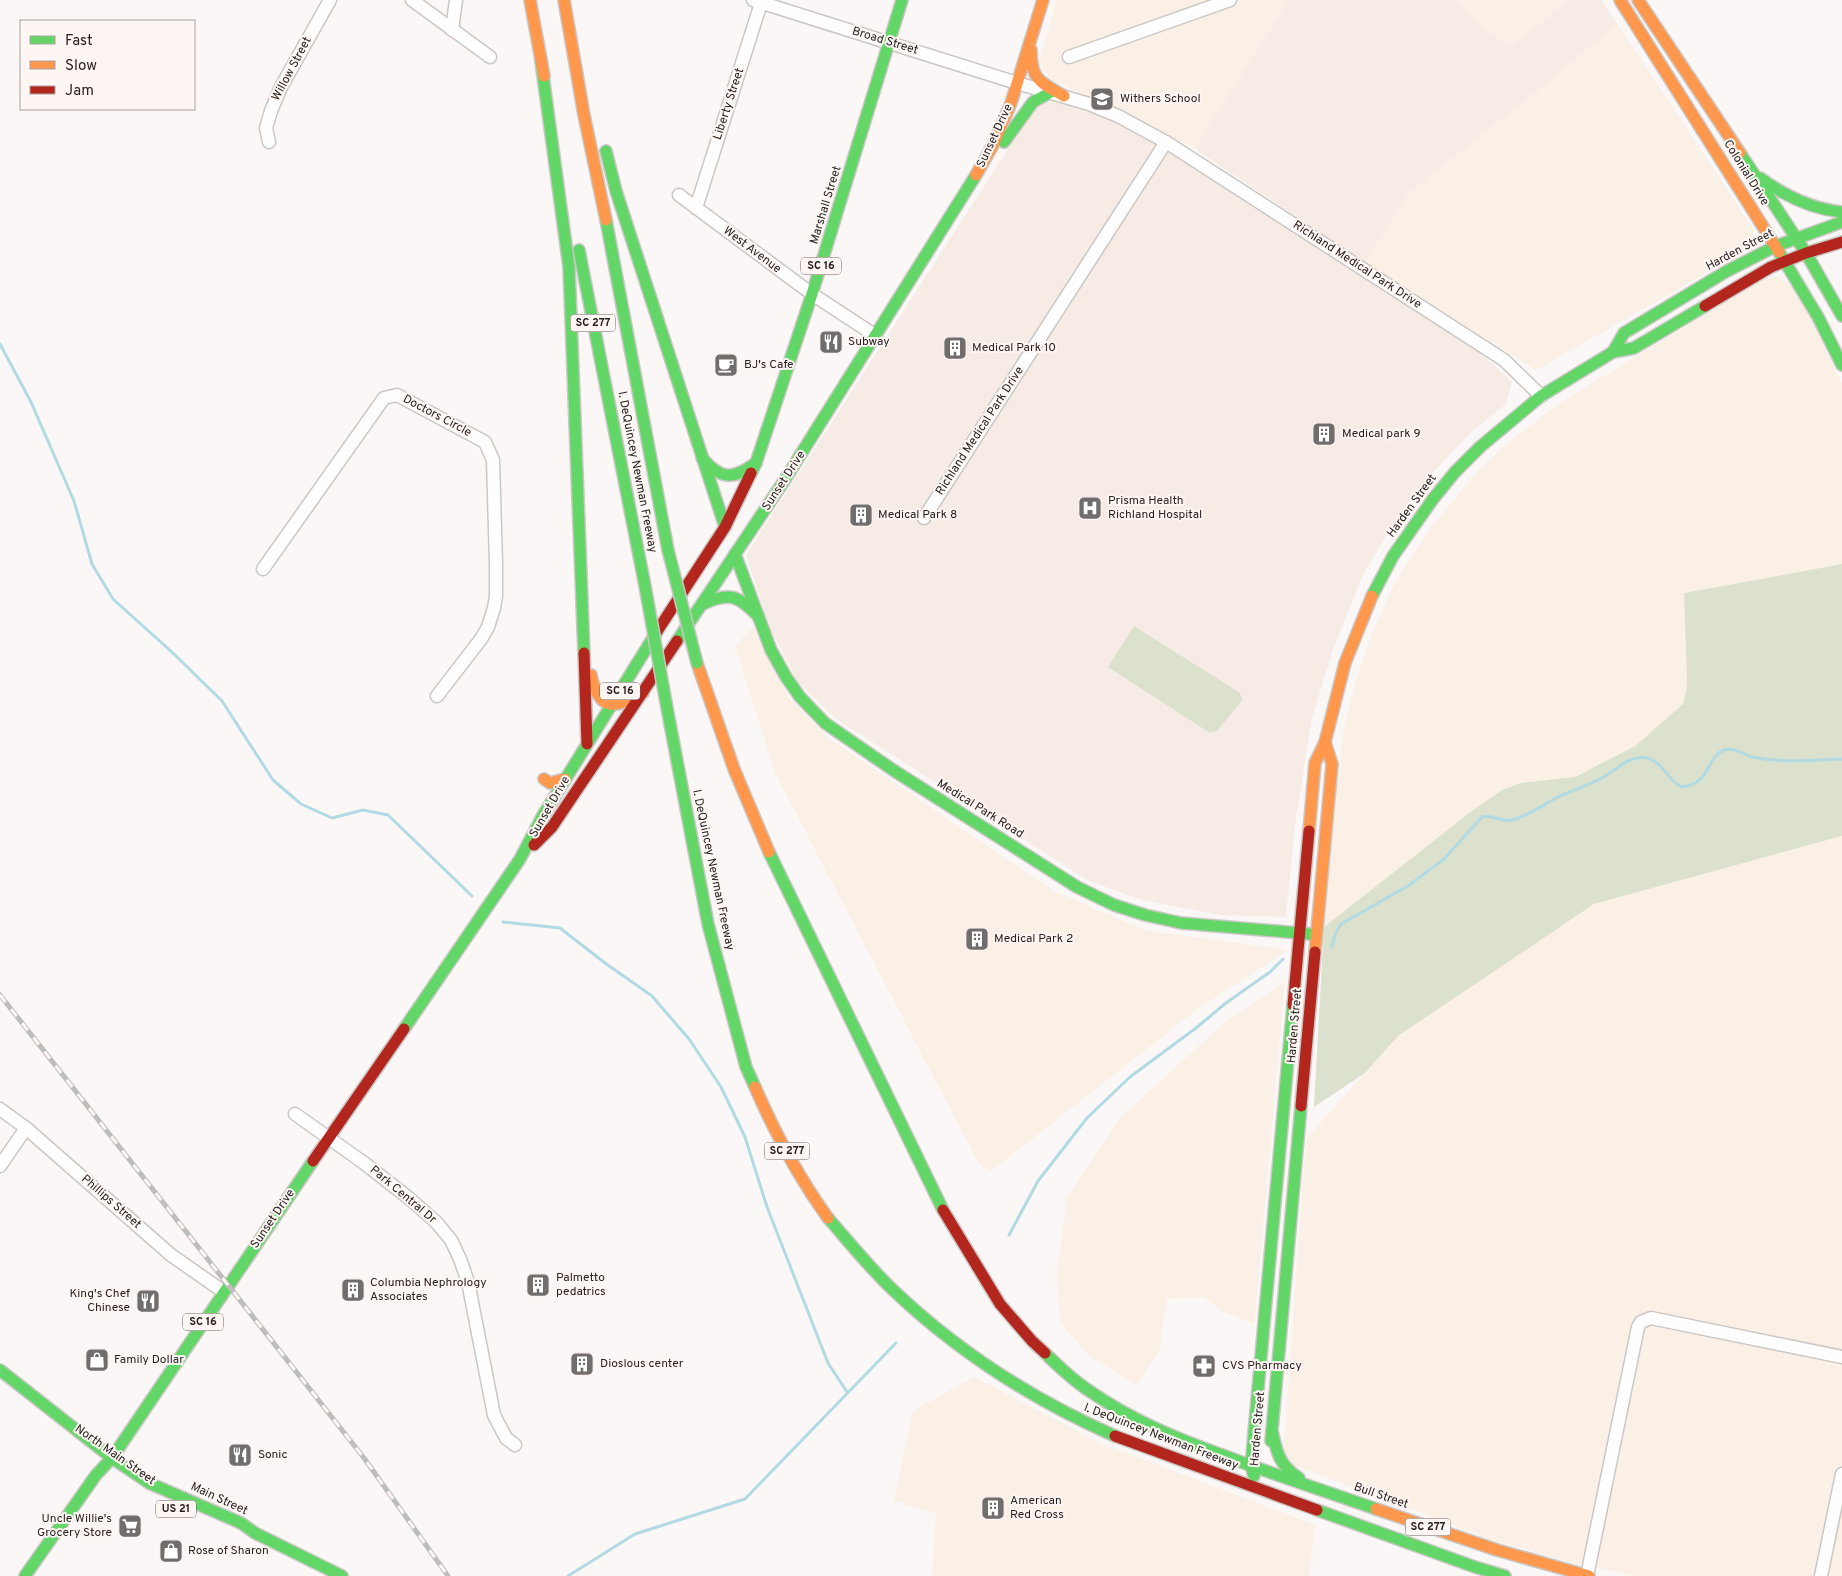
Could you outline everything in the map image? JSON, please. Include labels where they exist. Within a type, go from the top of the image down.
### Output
[{"type":"main road","name":"I. DeQuincey Newman Freeway","points":[[530,0],[645,586],[708,924],[746,1067],[767,1115],[810,1192],[833,1224],[891,1288],[969,1355],[1030,1394],[1074,1418],[1132,1443],[1258,1488]]},
{"type":"main road","name":"I. DeQuincey Newman Freeway","points":[[564,0],[584,115],[603,204],[668,550],[697,662],[734,769],[768,851],[945,1215],[1000,1304],[1048,1357],[1066,1373],[1112,1406],[1168,1435],[1251,1466]]},
{"type":"main road","name":"Marshall Street","points":[[730,540],[812,294],[902,0]]},
{"type":"main road","name":"SC 16","points":[[1017,83],[1043,0]]},
{"type":"main road","name":"Colonial Drive","points":[[1620,0],[1776,246],[1818,318],[1842,365]]},
{"type":"main road","name":"Colonial Drive","points":[[1638,0],[1806,253],[1842,316]]},
{"type":"main road","points":[[1032,34],[1032,73],[1039,81],[1064,96]]},
{"type":"main road","points":[[572,42],[586,72],[593,100]]},
{"type":"main road","points":[[541,61],[569,267],[587,744]]},
{"type":"main road","name":"Sunset Drive","points":[[25,1576],[224,1292],[520,859],[565,779],[611,705],[730,540],[787,476],[984,162],[1003,124],[1017,83]]},
{"type":"main road","points":[[984,162],[1006,140],[1033,102],[1051,92]]},
{"type":"main road","name":"Medical Park Road","points":[[602,136],[616,191],[730,540],[771,650],[786,677],[806,704],[825,723],[901,775],[1077,887],[1114,904],[1165,920],[1197,925],[1317,935]]},
{"type":"main road","points":[[1753,173],[1772,187],[1809,207],[1842,212]]},
{"type":"main road","name":"Harden Street","points":[[1613,352],[1624,333],[1728,271],[1776,246],[1842,222]]},
{"type":"main road","name":"Harden Street","points":[[1258,1488],[1251,1466],[1315,763],[1325,742],[1345,663],[1372,597],[1393,556],[1433,499],[1455,472],[1510,420],[1541,396],[1613,352],[1634,348],[1734,287],[1785,261],[1842,242]]},
{"type":"main road","points":[[702,458],[714,470],[730,477],[739,475],[756,463],[759,474],[766,480],[787,476]]},
{"type":"main road","name":"Sunset Drive","points":[[520,859],[552,827],[703,604],[730,540]]},
{"type":"main road","points":[[703,604],[719,596],[731,596],[744,602],[758,616]]},
{"type":"main road","points":[[583,608],[588,630],[590,670],[597,698],[607,704],[621,705],[643,693]]},
{"type":"main road","name":"Harden Street","points":[[1258,1488],[1268,1472],[1317,935],[1332,764],[1325,742]]},
{"type":"main road","points":[[544,780],[550,783],[565,779]]},
{"type":"main road","name":"North Main Street","points":[[0,1370],[140,1491],[149,1496]]},
{"type":"main road","points":[[1272,1431],[1276,1454],[1281,1464],[1287,1471],[1318,1490]]},
{"type":"main road","name":"Main Street","points":[[105,1461],[149,1483],[235,1520],[255,1533],[342,1576]]},
{"type":"main road","name":"Bull Street","points":[[1251,1466],[1497,1550],[1588,1576]]},
{"type":"main road","name":"SC 277","points":[[1258,1488],[1438,1554],[1505,1576]]},
{"type":"main road","name":"US 21","points":[[193,1515],[237,1530],[255,1533]]},
{"type":"street","name":"Willow Street","points":[[268,142],[266,128],[281,87],[330,0]]},
{"type":"street","points":[[412,0],[490,58]]},
{"type":"street","points":[[452,30],[456,0]]},
{"type":"street","points":[[1188,14],[1192,0]]},
{"type":"street","points":[[1070,57],[1230,0]]},
{"type":"street","name":"Broad Street","points":[[758,1],[1017,83]]},
{"type":"street","name":"Liberty Street","points":[[696,208],[758,1]]},
{"type":"street","name":"Richland Medical Park Drive","points":[[1017,83],[1064,96],[1118,116],[1166,142],[1508,362],[1541,396]]},
{"type":"street","name":"Richland Medical Park Drive","points":[[924,518],[1166,142]]},
{"type":"street","name":"West Avenue","points":[[679,195],[812,294],[876,336]]},
{"type":"street","name":"Doctors Circle","points":[[264,569],[384,398],[397,395],[484,442],[493,460],[496,564],[494,608],[488,627],[481,639],[437,696]]},
{"type":"street","name":"Phillips Street","points":[[0,1109],[26,1128],[171,1255],[224,1292]]},
{"type":"street","name":"Park Central Dr","points":[[296,1114],[410,1199],[436,1222],[452,1240],[468,1282],[494,1415],[506,1438],[516,1445]]},
{"type":"street","points":[[0,1166],[26,1128]]},
{"type":"street","points":[[1588,1576],[1638,1327],[1641,1322],[1651,1318],[1842,1357]]},
{"type":"street","points":[[1821,1576],[1842,1474]]},
{"type":"shaded area","points":[[1057,0],[1289,0],[1194,148],[1049,78],[1039,62]]},
{"type":"shaded area","points":[[1289,0],[1457,0],[1481,28],[1512,46],[1569,0],[1601,0],[1617,23],[1547,83],[1409,192],[1365,263],[1194,148]]},
{"type":"shaded area","points":[[1457,0],[1569,0],[1512,46],[1481,28]]},
{"type":"shaded area","points":[[1617,23],[1753,229],[1753,238],[1747,250],[1536,370],[1365,263],[1409,192]]},
{"type":"shaded area","name":"Prisma Health Richland Hospital","points":[[1053,101],[1130,126],[1448,330],[1493,364],[1512,382],[1506,404],[1471,432],[1417,490],[1392,526],[1363,575],[1333,649],[1312,718],[1295,825],[1286,917],[1220,915],[1142,900],[1089,881],[836,719],[798,682],[770,628],[746,555],[1037,104]]},
{"type":"shaded area","points":[[1775,276],[1787,282],[1799,294],[1842,384],[1842,564],[1684,593],[1687,686],[1683,704],[1635,746],[1575,777],[1520,783],[1502,790],[1473,810],[1324,927],[1337,780],[1344,728],[1356,680],[1371,636],[1394,585],[1428,531],[1477,472],[1511,440],[1563,401],[1758,282]]},
{"type":"shaded area","points":[[753,627],[787,695],[827,737],[1054,891],[1144,930],[1288,950],[1195,1011],[991,1171],[979,1164],[776,775],[735,646]]},
{"type":"shaded area","points":[[1842,836],[1842,1576],[1636,1576],[1574,1563],[1490,1539],[1283,1461],[1306,1139],[1398,1036],[1594,904]]},
{"type":"shaded area","points":[[1285,982],[1254,1324],[1222,1311],[1203,1297],[1167,1299],[1159,1353],[1136,1385],[1089,1356],[1060,1322],[1057,1273],[1067,1197],[1120,1118],[1223,1024]]},
{"type":"shaded area","points":[[974,1377],[1100,1443],[1315,1525],[1309,1576],[932,1576],[936,1513],[894,1501],[913,1411]]},
{"type":"green space","points":[[1842,564],[1842,836],[1594,904],[1398,1036],[1365,1073],[1314,1107],[1324,927],[1473,810],[1502,790],[1520,783],[1575,777],[1635,746],[1683,704],[1687,686],[1684,593]]},
{"type":"green space","points":[[1134,626],[1240,693],[1241,702],[1217,731],[1210,733],[1108,667]]},
{"type":"waterway","points":[[0,344],[31,402],[74,501],[92,564],[113,599],[174,654],[222,701],[273,780],[301,804],[332,818],[363,810],[388,815],[472,896]]},
{"type":"waterway","points":[[1332,947],[1335,934],[1341,924],[1408,886],[1444,859],[1482,817],[1486,816],[1508,821],[1518,818],[1560,796],[1602,778],[1635,758],[1647,758],[1657,763],[1682,787],[1699,781],[1718,754],[1728,749],[1768,760],[1842,759]]},
{"type":"waterway","points":[[503,922],[560,928],[652,996],[689,1039],[721,1087],[745,1137],[767,1207],[828,1363],[847,1392]]},
{"type":"waterway","points":[[1009,1235],[1038,1181],[1087,1118],[1130,1077],[1226,1003],[1270,972],[1283,959]]},
{"type":"waterway","points":[[568,1576],[635,1534],[745,1499],[896,1343]]},
{"type":"railway","points":[[0,995],[364,1458],[448,1576]]},
{"type":"traffic: fast","points":[[751,473],[756,463],[812,294],[902,0]]},
{"type":"traffic: fast","points":[[541,61],[569,267],[584,653]]},
{"type":"traffic: fast","points":[[1004,142],[1033,102],[1051,92]]},
{"type":"traffic: fast","points":[[606,151],[616,191],[725,527]]},
{"type":"traffic: fast","points":[[1740,153],[1806,253],[1842,316]]},
{"type":"traffic: fast","points":[[677,641],[784,481],[976,175]]},
{"type":"traffic: fast","points":[[1760,178],[1799,201],[1820,208],[1842,212]]},
{"type":"traffic: fast","points":[[606,220],[668,550]]},
{"type":"traffic: fast","points":[[1613,352],[1624,333],[1727,271],[1776,246],[1842,222]]},
{"type":"traffic: fast","points":[[579,250],[645,586]]},
{"type":"traffic: fast","points":[[1779,252],[1818,317],[1842,365]]},
{"type":"traffic: fast","points":[[1372,596],[1393,556],[1433,499],[1455,472],[1480,447],[1541,396],[1613,352],[1634,348],[1705,306]]},
{"type":"traffic: fast","points":[[702,458],[721,474],[728,475],[734,475],[756,463]]},
{"type":"traffic: fast","points":[[668,550],[697,663]]},
{"type":"traffic: fast","points":[[735,554],[771,650],[800,697],[825,723],[893,770],[1077,887],[1114,905],[1145,915],[1181,923],[1310,934]]},
{"type":"traffic: fast","points":[[645,586],[667,708]]},
{"type":"traffic: fast","points":[[703,604],[720,598],[733,598],[745,604],[758,616]]},
{"type":"traffic: fast","points":[[404,1029],[520,859],[542,817],[656,633]]},
{"type":"traffic: fast","points":[[667,708],[708,924],[746,1067],[755,1087]]},
{"type":"traffic: fast","points":[[769,852],[943,1210]]},
{"type":"traffic: fast","points":[[1254,1476],[1251,1466],[1293,1005]]},
{"type":"traffic: fast","points":[[1271,1441],[1301,1106]]},
{"type":"traffic: fast","points":[[25,1576],[96,1475],[112,1458],[313,1161]]},
{"type":"traffic: fast","points":[[828,1218],[884,1281],[917,1312],[969,1353],[1025,1390],[1084,1422],[1115,1436]]},
{"type":"traffic: fast","points":[[1045,1353],[1085,1388],[1123,1412],[1156,1428],[1244,1463],[1376,1509]]},
{"type":"traffic: fast","points":[[0,1370],[112,1458],[149,1483],[241,1523],[255,1533],[342,1576]]},
{"type":"traffic: fast","points":[[1272,1431],[1280,1458],[1287,1468],[1299,1478]]},
{"type":"traffic: fast","points":[[1317,1510],[1505,1576]]},
{"type":"traffic: slow","points":[[530,0],[544,76]]},
{"type":"traffic: slow","points":[[564,0],[584,115],[606,220]]},
{"type":"traffic: slow","points":[[976,175],[993,145],[1011,103],[1043,0]]},
{"type":"traffic: slow","points":[[1620,0],[1779,252]]},
{"type":"traffic: slow","points":[[1638,0],[1740,153]]},
{"type":"traffic: slow","points":[[1031,50],[1031,60],[1038,79],[1064,96]]},
{"type":"traffic: slow","points":[[1309,831],[1315,763],[1325,742],[1345,663],[1372,596]]},
{"type":"traffic: slow","points":[[697,663],[734,769],[769,852]]},
{"type":"traffic: slow","points":[[591,675],[598,695],[609,704],[624,702],[643,693]]},
{"type":"traffic: slow","points":[[1315,952],[1332,764],[1325,742]]},
{"type":"traffic: slow","points":[[544,779],[550,783],[565,779]]},
{"type":"traffic: slow","points":[[755,1087],[788,1155],[828,1218]]},
{"type":"traffic: slow","points":[[1376,1509],[1497,1550],[1589,1576]]},
{"type":"traffic: jam","points":[[1705,306],[1771,267],[1806,253],[1842,242]]},
{"type":"traffic: jam","points":[[656,633],[725,527],[751,473]]},
{"type":"traffic: jam","points":[[534,845],[552,827],[677,641]]},
{"type":"traffic: jam","points":[[584,653],[587,744]]},
{"type":"traffic: jam","points":[[1293,1005],[1309,831]]},
{"type":"traffic: jam","points":[[1301,1106],[1315,952]]},
{"type":"traffic: jam","points":[[313,1161],[404,1029]]},
{"type":"traffic: jam","points":[[943,1210],[1000,1304],[1045,1353]]},
{"type":"traffic: jam","points":[[1115,1436],[1317,1510]]},
{"type":"place","name":"Withers School","points":[[1102,99]]},
{"type":"place","name":"Subway","points":[[831,342]]},
{"type":"place","name":"Medical Park 10","points":[[955,348]]},
{"type":"place","name":"BJ's Cafe","points":[[726,365]]},
{"type":"place","name":"Medical park 9","points":[[1324,434]]},
{"type":"place","name":"Prisma Health Richland Hospital","points":[[1090,508]]},
{"type":"place","name":"Medical Park 8","points":[[861,515]]},
{"type":"place","name":"Medical Park 2","points":[[977,939]]},
{"type":"place","name":"Palmetto pedatrics","points":[[538,1285]]},
{"type":"place","name":"Columbia Nephrology Associates","points":[[353,1290]]},
{"type":"place","name":"King's Chef Chinese","points":[[148,1301]]},
{"type":"place","name":"Family Dollar","points":[[97,1360]]},
{"type":"place","name":"Dioslous center","points":[[582,1364]]},
{"type":"place","name":"CVS Pharmacy","points":[[1204,1366]]},
{"type":"place","name":"Sonic","points":[[240,1455]]},
{"type":"place","name":"American Red Cross","points":[[993,1508]]},
{"type":"place","name":"Uncle Willie's Grocery Store","points":[[130,1526]]},
{"type":"place","name":"Rose of Sharon","points":[[171,1551]]}]
